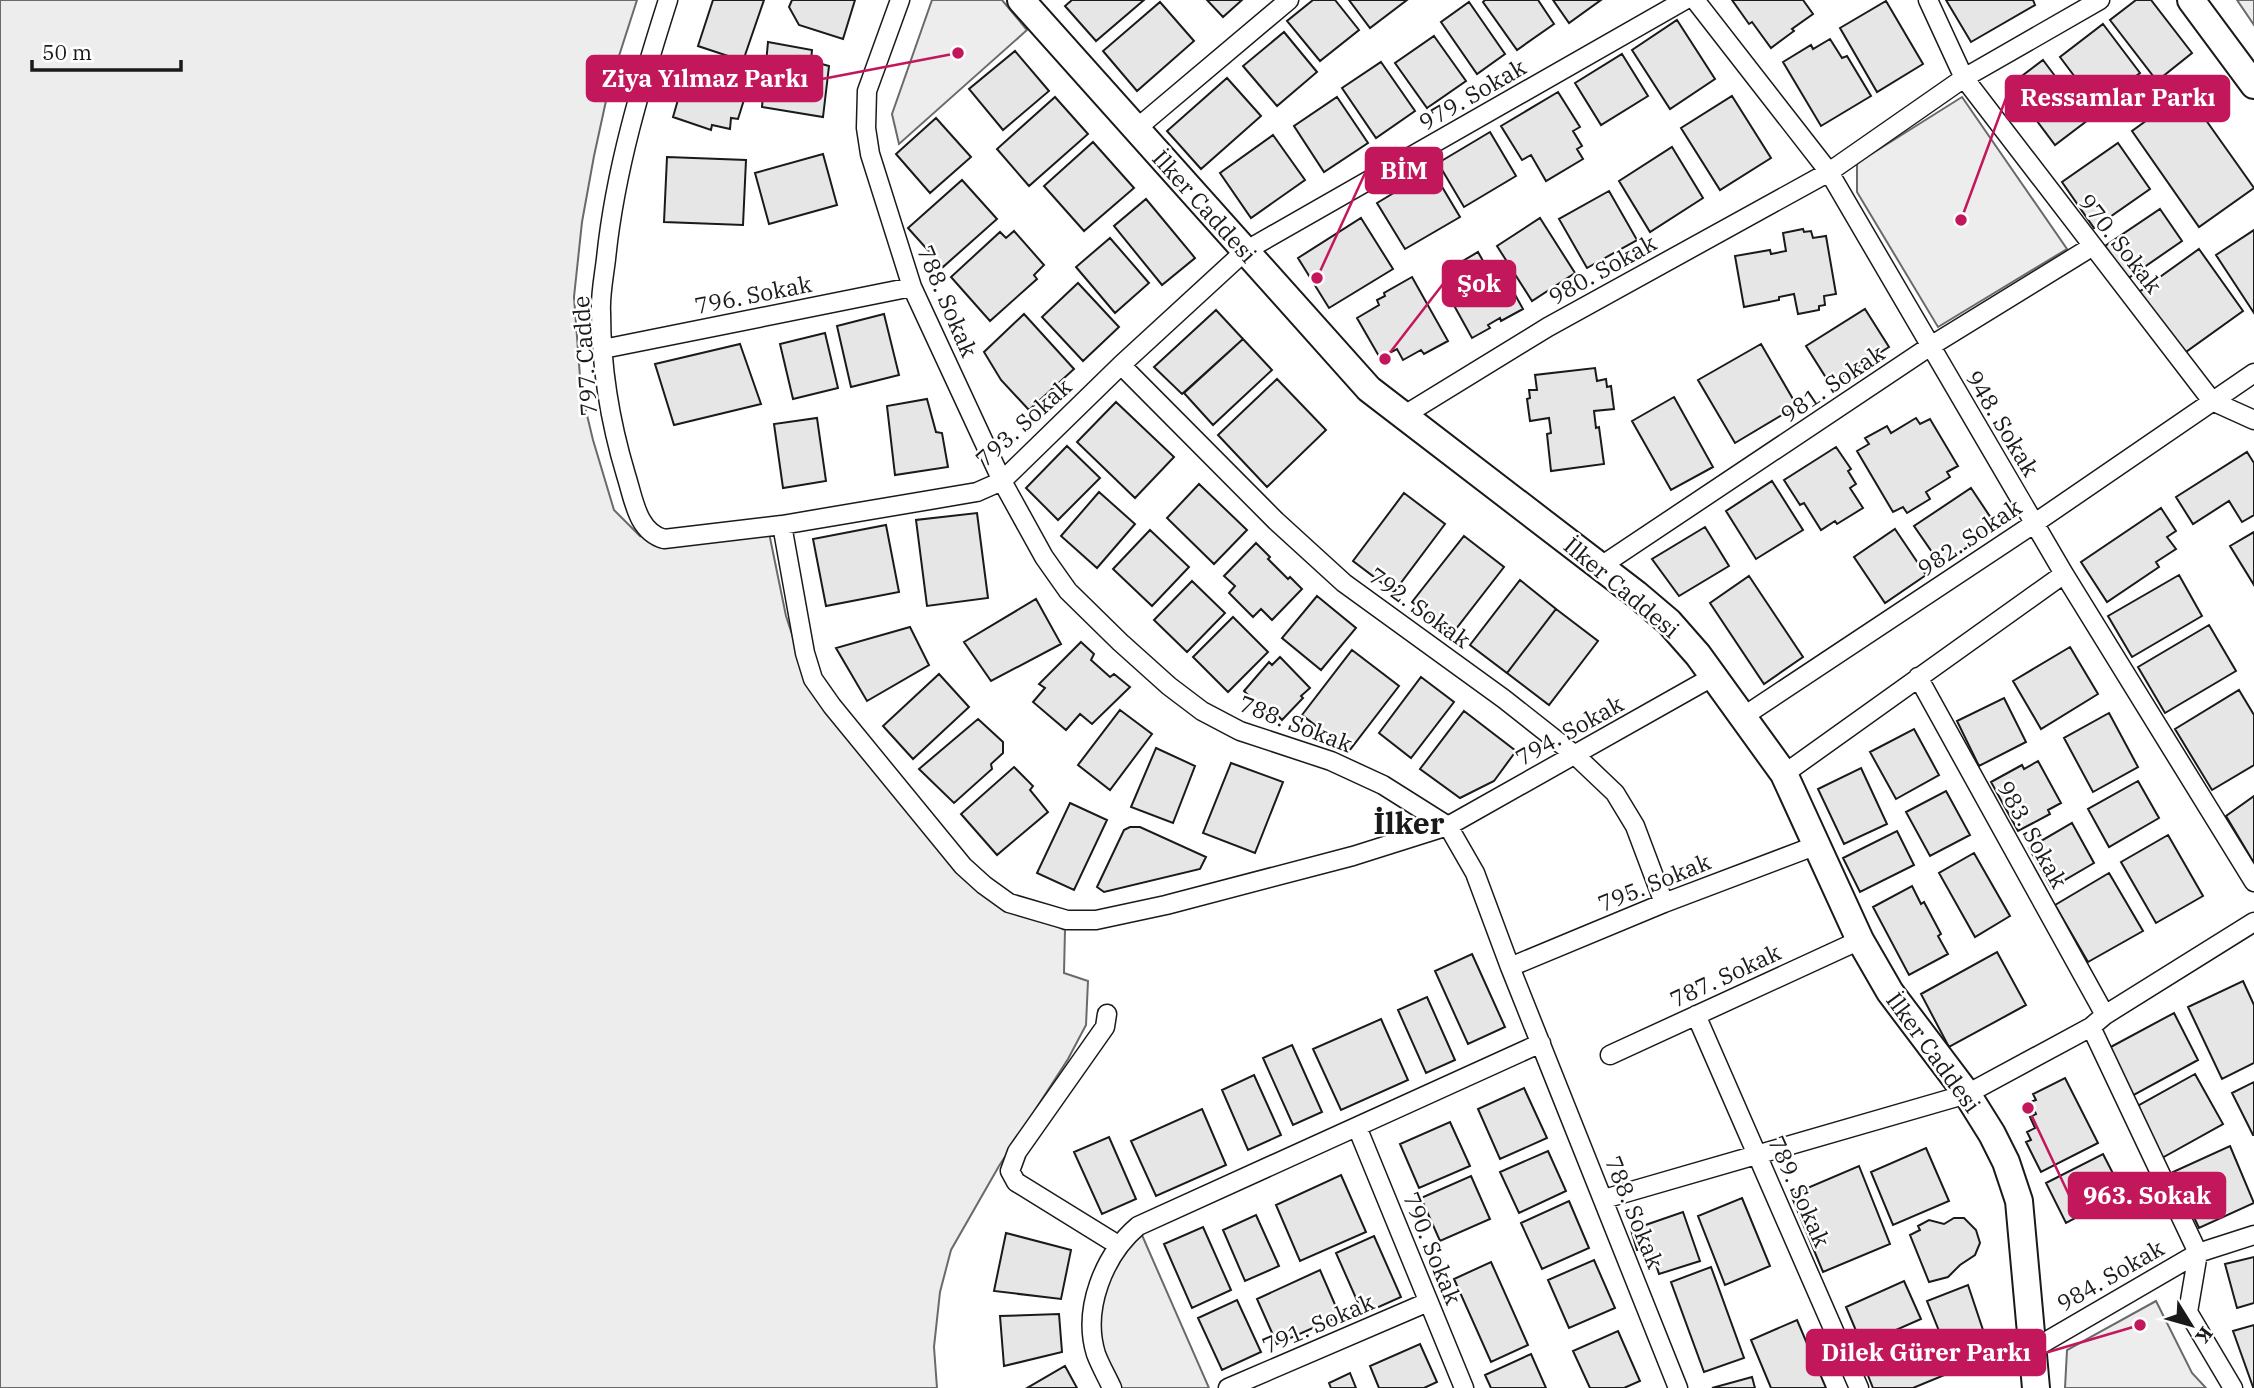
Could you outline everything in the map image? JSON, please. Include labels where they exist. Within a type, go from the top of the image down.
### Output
[{"type":"main road","name":"İlker Caddesi","points":[[1021,0],[1369,389],[1601,566],[1669,622],[1744,716],[1784,774],[1860,940],[1890,992],[1967,1094],[2006,1162],[2020,1201],[2036,1388]]},
{"type":"main road","points":[[2191,0],[2254,85]]},
{"type":"street","name":"797. Cadde","points":[[668,0],[636,100],[611,222],[600,310],[608,403],[641,523],[652,536],[664,540],[682,539],[782,525]]},
{"type":"street","name":"788. Sokak","points":[[900,0],[867,91],[866,128],[870,154],[912,287],[1002,481],[1044,557],[1068,591],[1169,686],[1202,711],[1240,731],[1331,761],[1372,780],[1448,826],[1475,873],[1678,1388]]},
{"type":"street","points":[[1136,129],[1289,0]]},
{"type":"street","name":"979. Sokak","points":[[1245,251],[1685,0]]},
{"type":"street","name":"948. Sokak","points":[[1695,0],[1829,172],[2064,574],[2254,882]]},
{"type":"street","name":"970. Sokak","points":[[1928,0],[1964,78],[2212,401],[2254,420]]},
{"type":"street","points":[[1964,78],[2100,0]]},
{"type":"street","name":"980. Sokak","points":[[1403,416],[1548,327],[1829,172],[1964,78]]},
{"type":"street","name":"981. Sokak","points":[[1601,566],[1930,347],[2093,246]]},
{"type":"street","name":"793. Sokak","points":[[782,525],[977,492],[1002,481],[1121,365],[1245,251]]},
{"type":"street","name":"796. Sokak","points":[[603,349],[912,287]]},
{"type":"street","name":"792. Sokak","points":[[1121,365],[1276,520],[1344,583],[1439,650],[1575,755],[1615,793],[1635,826],[1664,903]]},
{"type":"street","name":"982. Sokak","points":[[1744,716],[2035,523],[2254,373]]},
{"type":"street","name":"794. Sokak","points":[[782,525],[805,653],[813,679],[832,706],[963,866],[984,886],[1009,903],[1067,920],[1096,920],[1166,905],[1353,856],[1448,826],[1714,676]]},
{"type":"street","points":[[1784,774],[2064,574]]},
{"type":"street","name":"983. Sokak","points":[[1918,677],[2105,1015]]},
{"type":"street","name":"795. Sokak","points":[[1510,967],[1664,903],[1817,845]]},
{"type":"street","points":[[1604,1199],[1967,1094],[2091,1027],[2105,1015],[2254,922]]},
{"type":"street","name":"787. Sokak","points":[[1610,1055],[1860,940]]},
{"type":"street","points":[[1107,1014],[1105,1027],[1017,1152],[1010,1171],[1016,1182],[1118,1245]]},
{"type":"street","name":"789. Sokak","points":[[1696,1015],[1859,1388]]},
{"type":"street","points":[[2091,1027],[2199,1252],[2188,1312],[2233,1388]]},
{"type":"street","points":[[1112,1388],[1096,1354],[1093,1316],[1098,1288],[1107,1265],[1118,1245],[1138,1226],[1541,1043]]},
{"type":"street","name":"790. Sokak","points":[[1357,1126],[1464,1388]]},
{"type":"street","name":"984. Sokak","points":[[2033,1349],[2199,1252],[2254,1236]]},
{"type":"street","name":"791. Sokak","points":[[1228,1388],[1428,1302]]},
{"type":"shaded area","points":[[0,0],[637,0],[609,87],[594,156],[582,222],[574,297],[581,390],[614,510],[640,536],[666,542],[767,523],[786,616],[808,683],[958,870],[1038,918],[1065,930],[1064,973],[1088,981],[1086,1025],[951,1250],[940,1292],[934,1347],[937,1388],[0,1388]]},
{"type":"shaded area","points":[[932,0],[1002,0],[1027,30],[899,144],[892,114]]},
{"type":"shaded area","points":[[2237,0],[2254,0],[2254,25]]},
{"type":"shaded area","points":[[1962,97],[2067,249],[1938,327],[1857,192],[1857,163]]},
{"type":"shaded area","points":[[1138,1226],[1209,1388],[1112,1388],[1096,1355],[1098,1288]]},
{"type":"shaded area","points":[[2156,1301],[2192,1373],[2206,1388],[2065,1388],[2067,1350]]},
{"type":"building","points":[[713,0],[764,0],[743,61],[698,46]]},
{"type":"building","points":[[792,0],[855,0],[843,39],[799,25],[789,7]]},
{"type":"building","points":[[1072,0],[1144,0],[1096,41],[1065,6]]},
{"type":"building","points":[[1207,0],[1242,0],[1223,17]]},
{"type":"building","points":[[1313,0],[1335,0],[1359,30],[1320,61],[1287,21]]},
{"type":"building","points":[[1349,0],[1407,0],[1370,28]]},
{"type":"building","points":[[1538,0],[1554,24],[1517,50],[1483,2]]},
{"type":"building","points":[[1553,0],[1601,0],[1569,23]]},
{"type":"building","points":[[1732,0],[1803,0],[1813,14],[1771,48]]},
{"type":"building","points":[[1946,0],[2033,0],[2035,5],[1971,42]]},
{"type":"building","points":[[2136,0],[2151,0],[2192,53],[2157,81],[2110,20]]},
{"type":"building","points":[[1886,1],[1923,64],[1877,92],[1840,28]]},
{"type":"building","points":[[1160,2],[1194,41],[1137,91],[1103,51]]},
{"type":"building","points":[[1469,2],[1505,54],[1477,74],[1441,22]]},
{"type":"building","points":[[1677,20],[1715,79],[1670,109],[1632,50]]},
{"type":"building","points":[[2103,24],[2140,73],[2096,105],[2060,57]]},
{"type":"building","points":[[1284,32],[1317,72],[1277,106],[1243,66]]},
{"type":"building","points":[[1434,36],[1466,81],[1427,108],[1395,63]]},
{"type":"building","points":[[1830,39],[1842,58],[1847,56],[1871,96],[1821,126],[1783,62],[1811,45],[1813,49]]},
{"type":"building","points":[[768,42],[812,50],[811,61],[829,66],[823,117],[762,107]]},
{"type":"building","points":[[1015,51],[1049,91],[1003,130],[969,89]]},
{"type":"building","points":[[1622,54],[1648,96],[1601,125],[1575,83]]},
{"type":"building","points":[[690,58],[728,72],[728,82],[748,87],[738,119],[731,118],[730,129],[712,125],[711,130],[673,117]]},
{"type":"building","points":[[2043,60],[2088,120],[2055,145],[2010,85]]},
{"type":"building","points":[[1381,62],[1415,111],[1376,138],[1342,88]]},
{"type":"building","points":[[1227,78],[1261,116],[1201,169],[1167,131]]},
{"type":"building","points":[[1558,92],[1580,127],[1573,131],[1582,146],[1577,149],[1583,159],[1546,181],[1531,155],[1522,160],[1501,126]]},
{"type":"building","points":[[2186,92],[2254,188],[2199,227],[2132,131]]},
{"type":"building","points":[[1732,96],[1771,158],[1720,190],[1681,128]]},
{"type":"building","points":[[1055,97],[1088,134],[1029,186],[997,149]]},
{"type":"building","points":[[1337,97],[1368,143],[1324,172],[1294,126]]},
{"type":"building","points":[[936,118],[971,157],[930,193],[896,154]]},
{"type":"building","points":[[1490,132],[1516,176],[1464,207],[1438,163]]},
{"type":"building","points":[[1273,135],[1305,180],[1251,218],[1220,173]]},
{"type":"building","points":[[1093,142],[1134,188],[1084,231],[1044,186]]},
{"type":"building","points":[[2118,143],[2150,189],[2094,228],[2062,182]]},
{"type":"building","points":[[1672,147],[1703,198],[1650,232],[1619,181]]},
{"type":"building","points":[[823,154],[837,205],[769,224],[755,173]]},
{"type":"building","points":[[667,157],[746,160],[743,225],[664,222]]},
{"type":"building","points":[[1432,170],[1460,217],[1405,249],[1377,203]]},
{"type":"building","points":[[962,180],[997,219],[943,267],[908,228]]},
{"type":"building","points":[[1609,191],[1637,240],[1587,268],[1559,219]]},
{"type":"building","points":[[1146,199],[1195,258],[1162,285],[1114,226]]},
{"type":"building","points":[[2160,209],[2182,241],[2127,279],[2105,246]]},
{"type":"building","points":[[1361,218],[1393,269],[1329,308],[1298,258]]},
{"type":"building","points":[[1540,218],[1575,273],[1532,301],[1497,246]]},
{"type":"building","points":[[1803,229],[1804,232],[1811,231],[1813,238],[1826,236],[1836,294],[1824,296],[1825,305],[1819,306],[1819,310],[1798,314],[1794,294],[1744,307],[1735,256],[1770,250],[1771,254],[1786,251],[1783,233]]},
{"type":"building","points":[[2254,230],[2254,313],[2216,255]]},
{"type":"building","points":[[1014,231],[1044,265],[1034,275],[1037,279],[990,321],[951,277],[1000,232],[1006,238]]},
{"type":"building","points":[[1110,238],[1149,283],[1115,313],[1076,267]]},
{"type":"building","points":[[2199,249],[2243,311],[2183,354],[2139,292]]},
{"type":"building","points":[[1478,252],[1492,277],[1502,271],[1523,309],[1501,321],[1500,318],[1488,325],[1490,328],[1472,338],[1451,300],[1457,296],[1444,272]]},
{"type":"building","points":[[1412,277],[1448,341],[1424,354],[1421,350],[1403,360],[1397,349],[1380,358],[1357,318],[1379,305],[1377,300],[1385,296],[1384,293]]},
{"type":"building","points":[[1078,283],[1119,327],[1083,361],[1042,317]]},
{"type":"building","points":[[1865,309],[1889,347],[1830,384],[1806,346]]},
{"type":"building","points":[[1216,310],[1243,339],[1182,394],[1154,367]]},
{"type":"building","points":[[884,314],[899,375],[851,387],[837,326]]},
{"type":"building","points":[[1024,314],[1074,369],[1029,410],[1001,380],[984,352]]},
{"type":"building","points":[[825,333],[838,388],[793,399],[780,344]]},
{"type":"building","points":[[1243,339],[1272,370],[1213,425],[1184,393]]},
{"type":"building","points":[[740,344],[761,404],[674,425],[655,364]]},
{"type":"building","points":[[1761,344],[1797,406],[1735,443],[1698,380]]},
{"type":"building","points":[[1595,368],[1597,381],[1606,379],[1607,387],[1611,386],[1614,409],[1594,411],[1604,464],[1551,471],[1547,434],[1551,433],[1549,418],[1530,421],[1527,399],[1530,398],[1529,390],[1537,390],[1535,375]]},
{"type":"building","points":[[1277,379],[1326,430],[1267,487],[1218,435]]},
{"type":"building","points":[[1674,397],[1713,467],[1671,490],[1632,421]]},
{"type":"building","points":[[927,399],[936,432],[942,433],[948,467],[895,475],[887,406]]},
{"type":"building","points":[[1116,402],[1174,457],[1135,498],[1077,442]]},
{"type":"building","points":[[817,418],[826,481],[783,488],[774,424]]},
{"type":"building","points":[[1916,418],[1920,424],[1930,419],[1958,466],[1947,472],[1950,477],[1926,492],[1930,499],[1907,513],[1903,507],[1893,512],[1857,451],[1869,444],[1865,438],[1887,426],[1891,433]]},
{"type":"building","points":[[1067,446],[1100,478],[1058,520],[1026,488]]},
{"type":"building","points":[[1836,447],[1851,469],[1848,471],[1856,484],[1850,488],[1863,508],[1837,524],[1835,521],[1821,530],[1804,503],[1800,505],[1784,480]]},
{"type":"building","points":[[2247,452],[2254,463],[2254,515],[2242,522],[2229,501],[2193,524],[2176,497]]},
{"type":"building","points":[[1772,481],[1803,530],[1756,559],[1726,511]]},
{"type":"building","points":[[1199,484],[1247,530],[1214,564],[1167,518]]},
{"type":"building","points":[[1971,488],[1997,527],[1941,565],[1914,526]]},
{"type":"building","points":[[1099,492],[1135,524],[1097,568],[1061,536]]},
{"type":"building","points":[[1404,493],[1445,524],[1394,592],[1353,561]]},
{"type":"building","points":[[2161,508],[2176,531],[2167,537],[2176,549],[2156,562],[2159,567],[2107,602],[2081,562]]},
{"type":"building","points":[[977,513],[988,598],[927,606],[916,520]]},
{"type":"building","points":[[886,525],[899,592],[826,606],[813,539]]},
{"type":"building","points":[[1705,527],[1729,566],[1679,596],[1652,559]]},
{"type":"building","points":[[1895,529],[1926,575],[1885,603],[1854,557]]},
{"type":"building","points":[[1150,530],[1189,567],[1152,606],[1113,569]]},
{"type":"building","points":[[2254,532],[2254,585],[2230,546]]},
{"type":"building","points":[[1464,536],[1504,567],[1452,634],[1412,602]]},
{"type":"building","points":[[1256,543],[1288,579],[1290,577],[1302,589],[1272,620],[1261,609],[1253,617],[1229,593],[1235,586],[1224,576]]},
{"type":"building","points":[[2179,575],[2202,616],[2132,657],[2108,616]]},
{"type":"building","points":[[1749,576],[1803,657],[1764,684],[1710,603]]},
{"type":"building","points":[[1520,580],[1556,609],[1507,673],[1470,645]]},
{"type":"building","points":[[1192,581],[1225,613],[1187,652],[1154,620]]},
{"type":"building","points":[[1317,596],[1356,628],[1321,670],[1282,638]]},
{"type":"building","points":[[1036,599],[1061,644],[991,681],[964,642]]},
{"type":"building","points":[[1556,609],[1598,641],[1549,705],[1507,673]]},
{"type":"building","points":[[1233,617],[1268,652],[1228,692],[1193,657]]},
{"type":"building","points":[[2209,625],[2236,671],[2165,713],[2138,667]]},
{"type":"building","points":[[910,627],[929,665],[867,701],[836,648]]},
{"type":"building","points":[[1081,642],[1094,654],[1091,660],[1110,677],[1114,674],[1130,687],[1092,724],[1080,714],[1066,730],[1033,702],[1045,688],[1039,684]]},
{"type":"building","points":[[2070,647],[2098,694],[2041,729],[2013,681]]},
{"type":"building","points":[[1352,650],[1399,686],[1349,751],[1302,715]]},
{"type":"building","points":[[1280,657],[1310,688],[1282,720],[1271,708],[1266,713],[1244,691],[1269,662],[1272,665]]},
{"type":"building","points":[[939,674],[969,707],[913,759],[883,726]]},
{"type":"building","points":[[1421,677],[1454,702],[1411,758],[1379,733]]},
{"type":"building","points":[[2239,690],[2254,715],[2254,765],[2212,790],[2175,729]]},
{"type":"building","points":[[2004,698],[2026,742],[1979,766],[1957,721]]},
{"type":"building","points":[[1120,710],[1152,734],[1110,790],[1078,765]]},
{"type":"building","points":[[1464,711],[1516,751],[1494,781],[1460,798],[1420,769]]},
{"type":"building","points":[[2109,713],[2138,767],[2093,792],[2064,738]]},
{"type":"building","points":[[978,719],[1003,742],[1003,753],[991,764],[992,769],[954,803],[919,769]]},
{"type":"building","points":[[1914,729],[1939,775],[1896,799],[1870,752]]},
{"type":"building","points":[[1156,748],[1195,766],[1173,823],[1131,807]]},
{"type":"building","points":[[2038,761],[2061,803],[2048,810],[2050,814],[2018,831],[1991,782],[2022,765],[2024,769]]},
{"type":"building","points":[[1231,763],[1283,782],[1255,853],[1203,833]]},
{"type":"building","points":[[1014,767],[1033,786],[1030,790],[1048,812],[997,855],[961,814]]},
{"type":"building","points":[[1861,768],[1887,824],[1844,844],[1818,789]]},
{"type":"building","points":[[2138,781],[2159,818],[2109,847],[2088,809]]},
{"type":"building","points":[[1946,791],[1970,835],[1930,856],[1906,812]]},
{"type":"building","points":[[2254,796],[2254,863],[2226,816]]},
{"type":"building","points":[[1070,803],[1107,820],[1074,890],[1037,873]]},
{"type":"building","points":[[2072,823],[2094,863],[2051,888],[2029,848]]},
{"type":"building","points":[[1140,827],[1206,857],[1200,869],[1104,892],[1097,887],[1124,830]]},
{"type":"building","points":[[1897,831],[1914,865],[1860,892],[1843,858]]},
{"type":"building","points":[[2168,835],[2203,896],[2156,923],[2121,862]]},
{"type":"building","points":[[1974,853],[2010,916],[1975,937],[1939,873]]},
{"type":"building","points":[[2109,873],[2143,931],[2088,962],[2055,905]]},
{"type":"building","points":[[1912,886],[1941,934],[1938,936],[1948,954],[1909,975],[1873,907]]},
{"type":"building","points":[[1997,952],[2026,1005],[1949,1047],[1921,994]]},
{"type":"building","points":[[1472,954],[1505,1027],[1468,1044],[1435,971]]},
{"type":"building","points":[[2243,981],[2254,1005],[2254,1063],[2222,1079],[2188,1007]]},
{"type":"building","points":[[1427,997],[1455,1060],[1426,1073],[1398,1010]]},
{"type":"building","points":[[2174,1013],[2198,1060],[2132,1096],[2107,1049]]},
{"type":"building","points":[[1381,1019],[1408,1080],[1341,1110],[1313,1049]]},
{"type":"building","points":[[1292,1045],[1322,1112],[1293,1125],[1263,1058]]},
{"type":"building","points":[[2195,1074],[2223,1124],[2162,1158],[2134,1108]]},
{"type":"building","points":[[1254,1075],[1281,1135],[1248,1150],[1222,1090]]},
{"type":"building","points":[[2065,1078],[2098,1143],[2041,1172],[2026,1142],[2031,1140],[2027,1132],[2035,1128],[2030,1117],[2036,1114],[2030,1102],[2036,1100],[2033,1094]]},
{"type":"building","points":[[2254,1082],[2254,1135],[2253,1135],[2232,1093]]},
{"type":"building","points":[[1524,1088],[1547,1138],[1500,1159],[1478,1109]]},
{"type":"building","points":[[1202,1109],[1226,1165],[1156,1196],[1131,1141]]},
{"type":"building","points":[[1450,1122],[1470,1166],[1419,1188],[1400,1144]]},
{"type":"building","points":[[1109,1137],[1136,1199],[1102,1214],[1074,1152]]},
{"type":"building","points":[[2230,1146],[2254,1203],[2199,1228],[2173,1172]]},
{"type":"building","points":[[1926,1148],[1949,1201],[1893,1225],[1871,1172]]},
{"type":"building","points":[[1548,1151],[1566,1191],[1519,1213],[1500,1172]]},
{"type":"building","points":[[2103,1154],[2123,1193],[2066,1223],[2046,1183]]},
{"type":"building","points":[[1859,1166],[1890,1244],[1823,1272],[1791,1195]]},
{"type":"building","points":[[1341,1175],[1366,1232],[1300,1261],[1276,1205]]},
{"type":"building","points":[[1471,1176],[1490,1219],[1440,1241],[1421,1198]]},
{"type":"building","points":[[1742,1198],[1770,1266],[1725,1285],[1698,1216]]},
{"type":"building","points":[[1569,1201],[1589,1248],[1542,1269],[1521,1223]]},
{"type":"building","points":[[1683,1212],[1700,1261],[1659,1274],[1650,1246],[1637,1250],[1631,1230]]},
{"type":"building","points":[[1256,1215],[1279,1266],[1245,1281],[1223,1230]]},
{"type":"building","points":[[1954,1218],[1964,1218],[1976,1230],[1980,1243],[1975,1255],[1948,1277],[1929,1282],[1910,1235],[1920,1230],[1918,1226],[1929,1220],[1944,1224]]},
{"type":"building","points":[[1203,1227],[1231,1290],[1192,1308],[1164,1244]]},
{"type":"building","points":[[1006,1233],[1071,1250],[1061,1299],[994,1291]]},
{"type":"building","points":[[1374,1236],[1401,1297],[1363,1314],[1336,1253]]},
{"type":"building","points":[[2254,1257],[2254,1303],[2237,1308],[2225,1264]]},
{"type":"building","points":[[1594,1260],[1615,1308],[1569,1328],[1548,1280]]},
{"type":"building","points":[[1491,1262],[1528,1345],[1491,1362],[1454,1279]]},
{"type":"building","points":[[1711,1267],[1744,1358],[1704,1372],[1671,1282]]},
{"type":"building","points":[[1320,1270],[1340,1316],[1277,1344],[1257,1299]]},
{"type":"building","points":[[1904,1281],[1921,1319],[1862,1345],[1846,1307]]},
{"type":"building","points":[[1968,1285],[1983,1330],[1984,1361],[1956,1373],[1927,1301]]},
{"type":"building","points":[[1237,1300],[1261,1352],[1222,1370],[1198,1318]]},
{"type":"building","points":[[1059,1314],[1062,1352],[1004,1366],[1000,1316]]},
{"type":"building","points":[[1797,1320],[1826,1388],[1771,1388],[1751,1340]]},
{"type":"building","points":[[2254,1325],[2254,1387],[2253,1387],[2233,1331]]},
{"type":"building","points":[[1618,1331],[1640,1381],[1624,1388],[1590,1388],[1573,1351]]},
{"type":"building","points":[[1930,1335],[1947,1374],[1913,1388],[1873,1388],[1863,1363]]},
{"type":"building","points":[[1420,1344],[1437,1382],[1424,1388],[1379,1388],[1370,1366]]},
{"type":"building","points":[[1531,1354],[1546,1388],[1491,1388],[1485,1375]]},
{"type":"building","points":[[1065,1366],[1077,1388],[1027,1388]]},
{"type":"building","points":[[1350,1373],[1356,1388],[1331,1388],[1329,1383]]},
{"type":"building","points":[[1752,1377],[1755,1388],[1712,1388]]},
{"type":"place","name":"Ziya Yılmaz Parkı","points":[[958,53]]},
{"type":"place","name":"Ressamlar Parkı","points":[[1961,220]]},
{"type":"place","name":"BİM","points":[[1317,278]]},
{"type":"place","name":"Şok","points":[[1385,359]]},
{"type":"place","name":"963. Sokak","points":[[2028,1108]]},
{"type":"place","name":"Dilek Gürer Parkı","points":[[2140,1325]]},
{"type":"district","name":"İlker","points":[[1409,822]]}]
